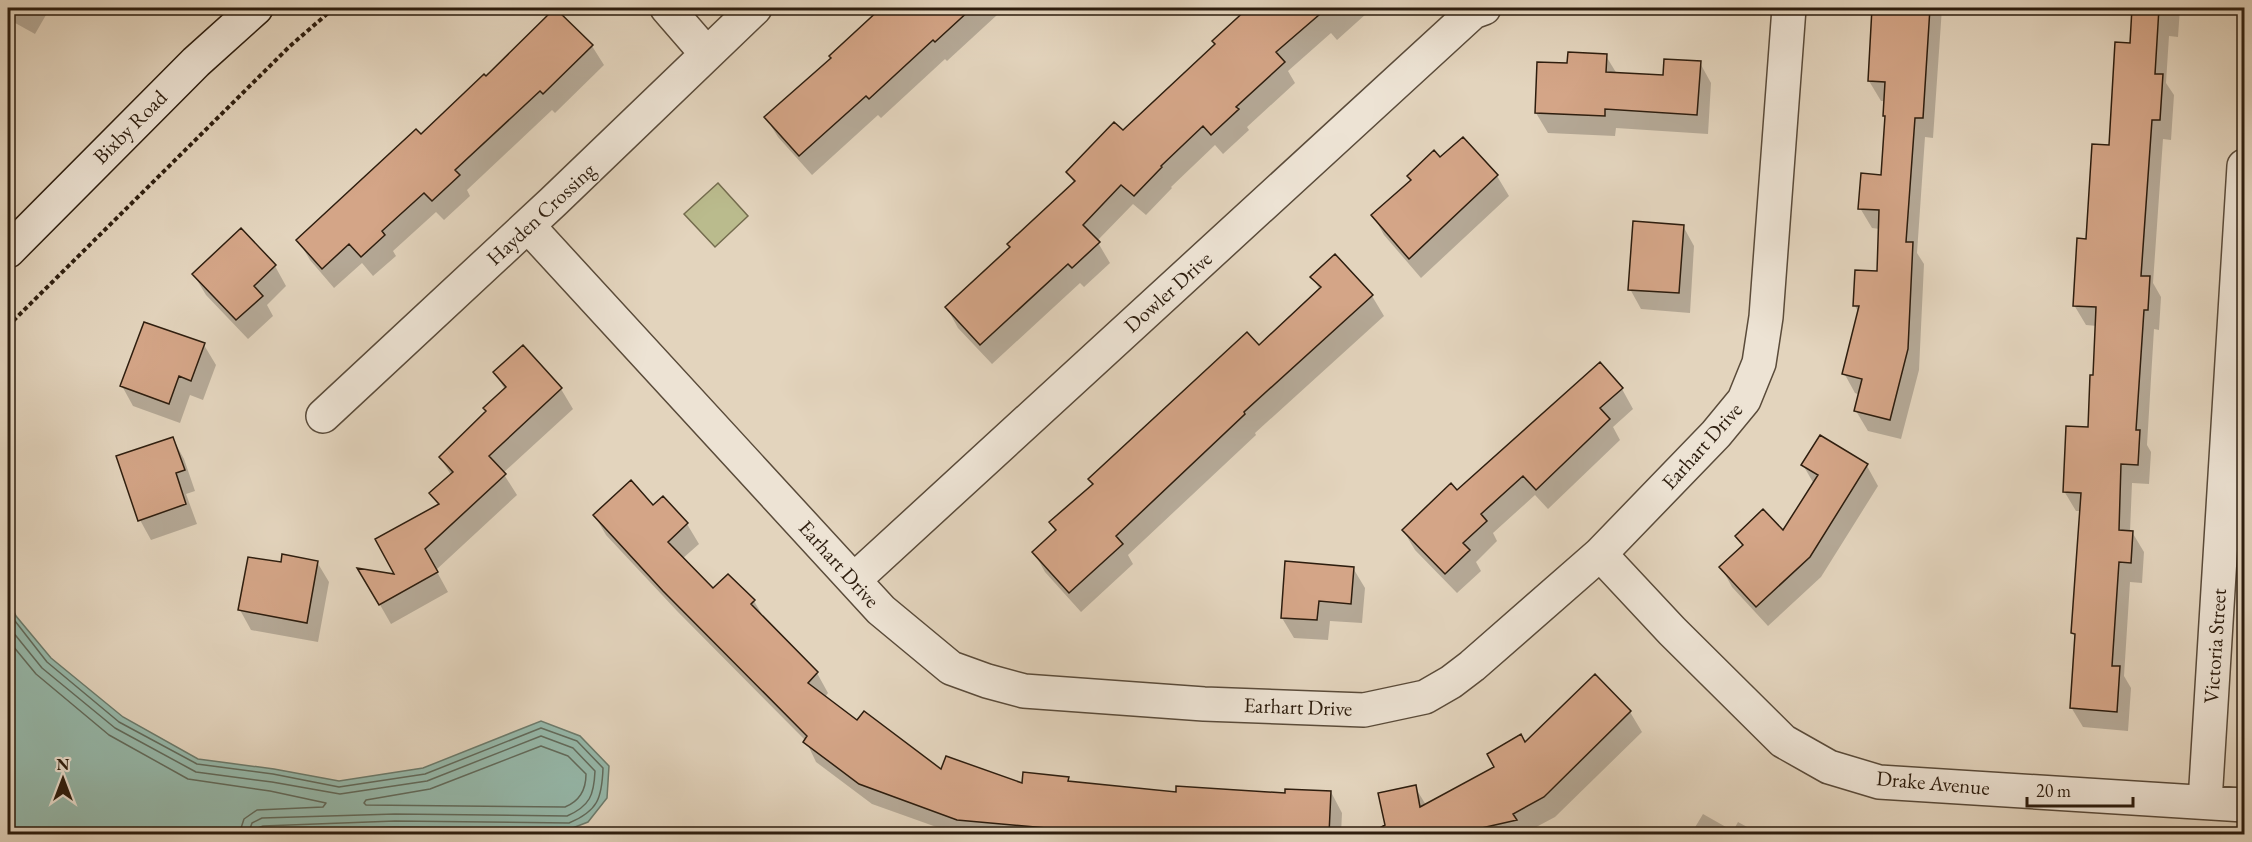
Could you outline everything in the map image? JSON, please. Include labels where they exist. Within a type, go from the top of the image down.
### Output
[{"type":"street","name":"Bixby Road","points":[[8,251],[188,70],[256,8]]},
{"type":"street","points":[[667,8],[706,53]]},
{"type":"street","name":"Hayden Crossing","points":[[323,416],[528,226],[755,8]]},
{"type":"street","name":"Dowler Drive","points":[[854,580],[1473,12],[1484,8]]},
{"type":"street","name":"Earhart Drive","points":[[528,226],[881,610],[951,668],[1024,691],[1204,704],[1364,710],[1425,697],[1451,682],[1600,554],[1716,434],[1744,400],[1759,363],[1770,280],[1789,8]]},
{"type":"street","name":"Victoria Street","points":[[2205,802],[2244,166]]},
{"type":"street","name":"Drake Avenue","points":[[1600,554],[1672,631],[1783,741],[1829,767],[1879,782],[2244,804]]},
{"type":"path","points":[[8,326],[290,46],[333,8]]},
{"type":"shaded area","points":[[718,183],[748,216],[715,247],[684,214]]},
{"type":"water","points":[[8,599],[16,616],[51,658],[123,717],[198,759],[274,769],[339,781],[423,768],[541,721],[580,736],[609,766],[607,798],[588,822],[570,829],[395,827],[175,834],[8,834]]},
{"type":"building","points":[[555,8],[593,45],[543,94],[540,91],[455,170],[460,175],[432,201],[424,193],[382,231],[385,235],[361,257],[349,244],[322,269],[296,240],[416,129],[421,134],[484,74],[486,76]]},
{"type":"building","points":[[881,8],[972,8],[935,42],[933,40],[869,99],[866,96],[799,156],[764,117],[831,58],[829,56]]},
{"type":"building","points":[[1248,8],[1327,8],[1276,52],[1285,62],[1236,107],[1239,109],[1211,135],[1203,126],[1161,166],[1134,196],[1121,185],[1083,225],[1100,242],[1072,268],[1068,264],[980,345],[945,307],[1010,247],[1007,244],[1075,181],[1066,172],[1114,122],[1123,130],[1215,44],[1212,41]]},
{"type":"building","points":[[1872,8],[1930,8],[1923,118],[1915,118],[1906,242],[1913,242],[1908,349],[1890,420],[1854,411],[1862,379],[1842,374],[1859,306],[1853,306],[1855,270],[1877,271],[1879,210],[1858,209],[1861,173],[1881,175],[1885,82],[1868,81]]},
{"type":"building","points":[[2132,8],[2159,8],[2155,74],[2163,74],[2160,120],[2152,120],[2141,276],[2150,276],[2148,310],[2144,310],[2136,430],[2140,430],[2138,465],[2121,464],[2119,530],[2133,531],[2131,563],[2119,562],[2112,666],[2120,666],[2117,712],[2070,708],[2075,634],[2071,633],[2081,493],[2063,492],[2066,426],[2088,427],[2090,375],[2093,375],[2096,307],[2073,306],[2077,238],[2086,239],[2092,144],[2109,145],[2115,42],[2130,43]]},
{"type":"building","points":[[1568,52],[1607,54],[1606,72],[1663,75],[1664,59],[1701,61],[1697,115],[1605,109],[1605,116],[1535,113],[1537,62],[1567,63]]},
{"type":"building","points":[[1463,137],[1498,175],[1409,259],[1371,215],[1411,180],[1407,176],[1434,150],[1440,157]]},
{"type":"building","points":[[1633,221],[1684,225],[1679,293],[1628,290]]},
{"type":"building","points":[[241,228],[276,265],[254,286],[263,296],[236,320],[192,274]]},
{"type":"building","points":[[1335,254],[1373,295],[1244,412],[1245,414],[1116,536],[1123,544],[1069,593],[1032,552],[1056,530],[1049,522],[1093,484],[1088,479],[1247,332],[1259,345],[1321,287],[1310,277]]},
{"type":"building","points":[[144,322],[205,343],[191,381],[179,376],[169,404],[120,386]]},
{"type":"building","points":[[523,345],[562,388],[489,456],[506,474],[425,549],[438,572],[379,605],[357,568],[394,574],[375,539],[439,504],[429,493],[453,472],[439,457],[486,411],[483,408],[506,387],[493,372]]},
{"type":"building","points":[[1600,362],[1623,388],[1600,408],[1610,419],[1536,490],[1523,476],[1481,514],[1487,521],[1463,543],[1470,550],[1445,574],[1402,530],[1451,483],[1457,490]]},
{"type":"building","points":[[1820,435],[1868,464],[1810,557],[1756,607],[1719,567],[1743,545],[1735,536],[1763,509],[1783,530],[1818,475],[1801,465]]},
{"type":"building","points":[[173,437],[185,470],[176,473],[186,504],[138,521],[116,456]]},
{"type":"building","points":[[631,480],[653,505],[663,496],[688,523],[668,542],[713,588],[728,574],[755,600],[751,604],[818,672],[808,683],[857,720],[864,711],[941,769],[946,756],[1022,783],[1023,772],[1069,777],[1068,781],[1176,792],[1176,786],[1285,793],[1285,789],[1331,791],[1329,834],[1114,834],[957,820],[859,784],[803,742],[807,736],[663,591],[593,515]]},
{"type":"building","points":[[282,554],[318,561],[307,623],[238,610],[248,557],[281,562]]},
{"type":"building","points":[[1285,561],[1354,567],[1351,604],[1319,601],[1317,620],[1281,618]]},
{"type":"building","points":[[1595,674],[1631,711],[1544,797],[1513,814],[1517,820],[1455,834],[1369,834],[1385,825],[1378,793],[1416,785],[1420,807],[1494,767],[1487,754],[1521,734],[1525,742]]}]
